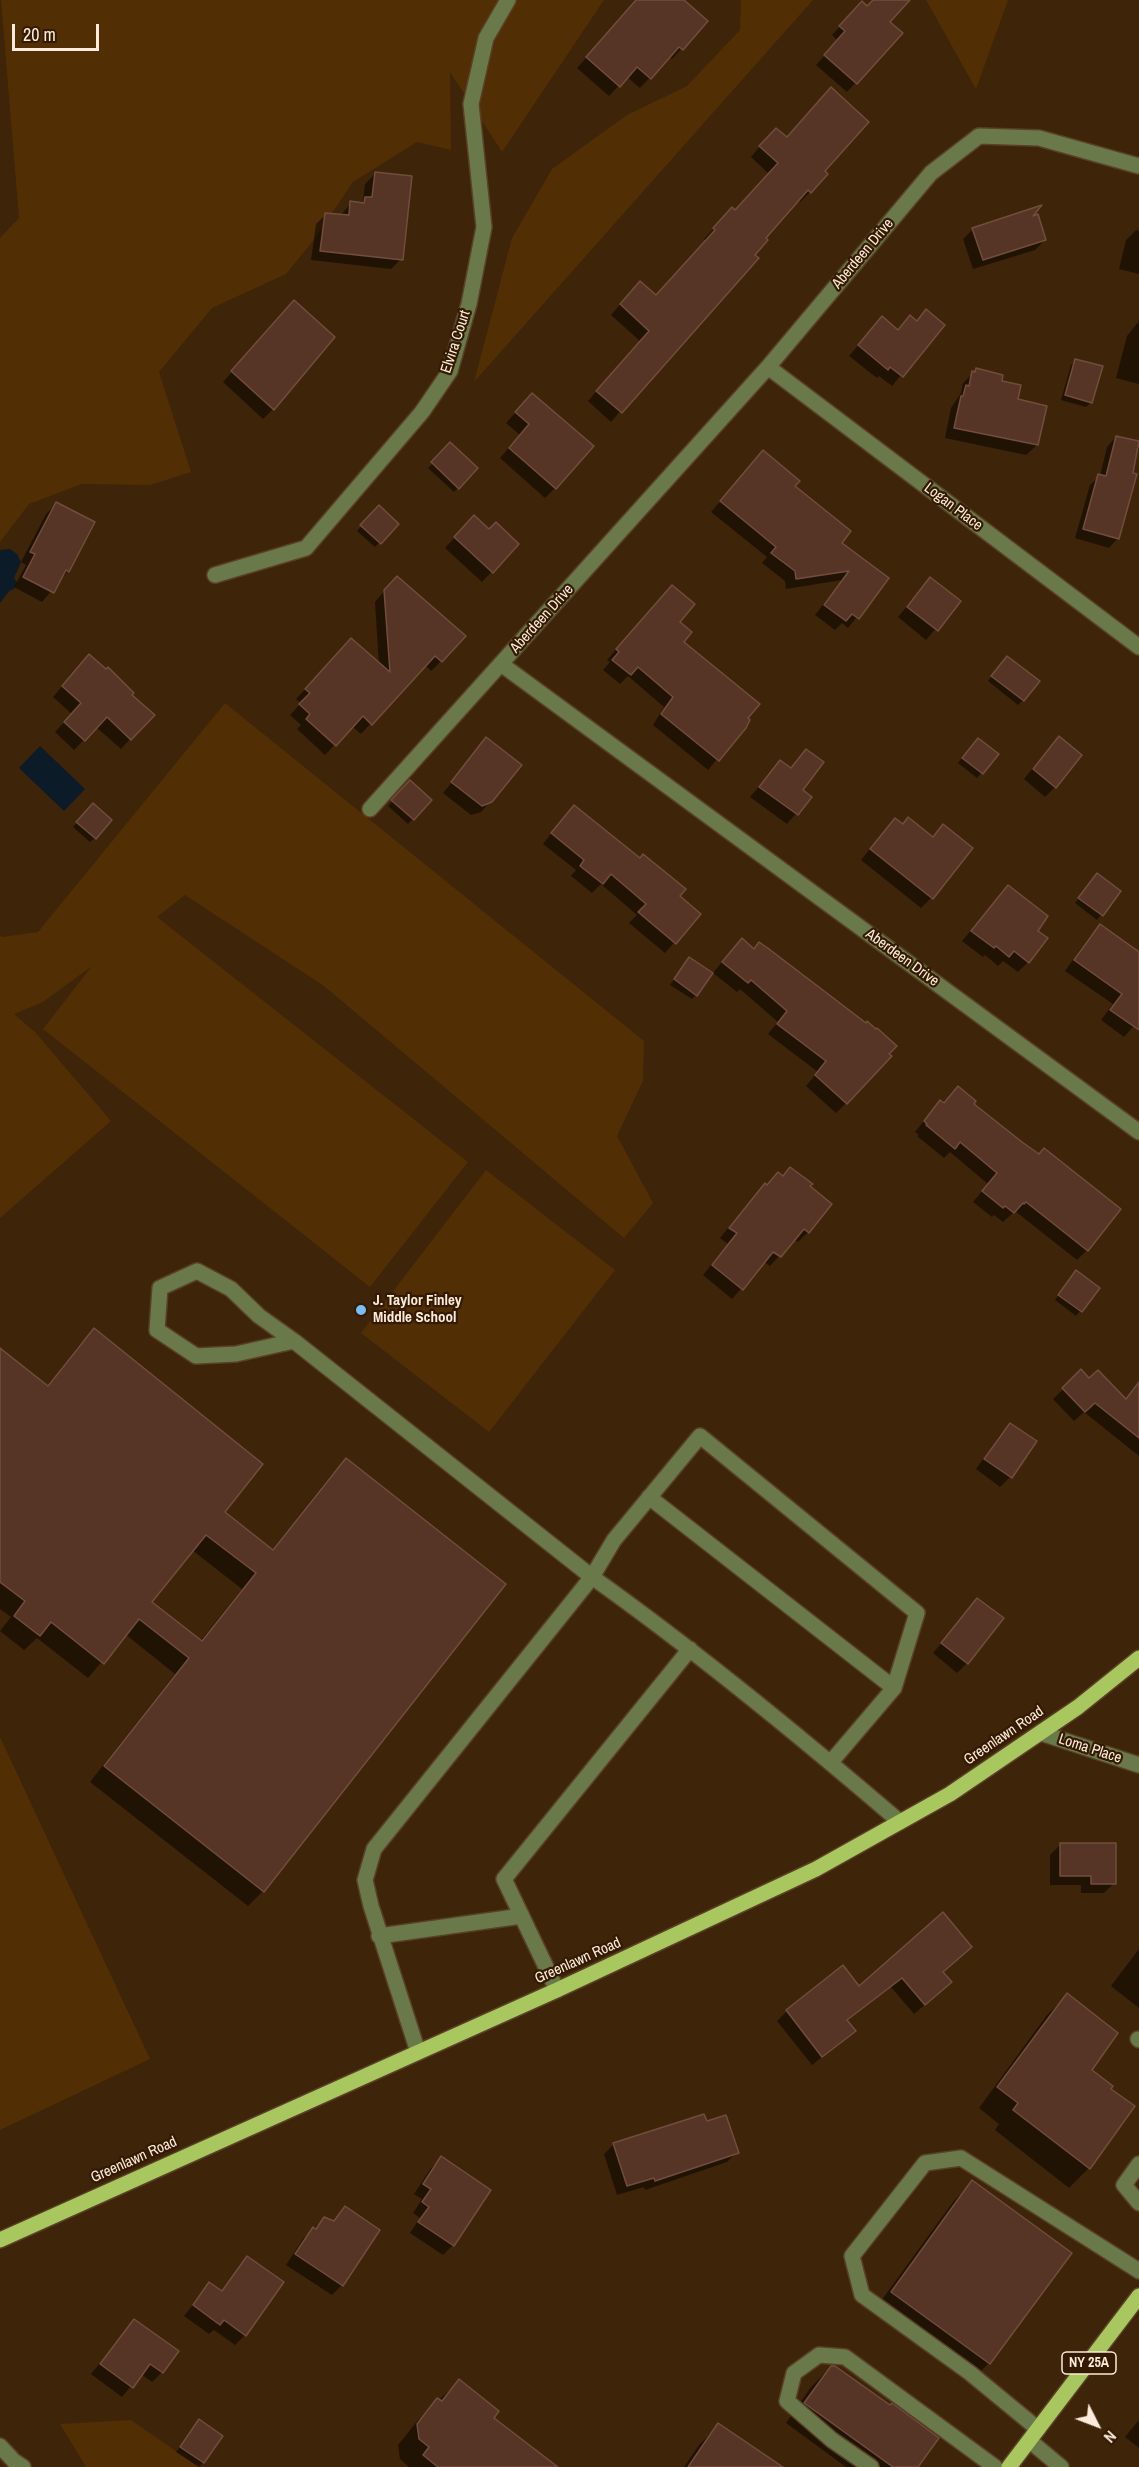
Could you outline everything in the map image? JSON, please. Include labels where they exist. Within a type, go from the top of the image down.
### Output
[{"type":"main road","name":"Greenlawn Road","points":[[0,2240],[557,1990],[816,1869],[950,1794],[1041,1733],[1139,1658]]},
{"type":"main road","name":"NY 25A","points":[[1009,2467],[1139,2296]]},
{"type":"street","name":"Elvira Court","points":[[214,575],[306,548],[422,412],[450,370],[469,304],[484,227],[471,104],[486,38],[508,0]]},
{"type":"street","name":"Aberdeen Drive","points":[[1139,166],[1039,138],[979,136],[931,173],[768,367],[501,664],[1139,1132]]},
{"type":"street","name":"Logan Place","points":[[768,367],[1139,647]]},
{"type":"street","points":[[370,809],[501,664]]},
{"type":"street","points":[[294,1341],[236,1354],[196,1356],[157,1330],[160,1288],[198,1271],[231,1289],[260,1316],[294,1341],[592,1577],[690,1649],[831,1762],[900,1822]]},
{"type":"street","points":[[418,2052],[379,1936],[365,1880],[374,1849],[592,1577],[614,1540],[700,1436],[917,1613],[894,1688],[831,1762]]},
{"type":"street","points":[[649,1497],[894,1688]]},
{"type":"street","points":[[557,1990],[504,1879],[690,1649]]},
{"type":"street","name":"Loma Place","points":[[1041,1733],[1139,1765]]},
{"type":"street","points":[[379,1936],[522,1916]]},
{"type":"street","points":[[1062,2467],[1034,2435],[970,2373],[862,2295],[852,2256],[925,2163],[961,2158],[1139,2271]]},
{"type":"street","points":[[1139,2164],[1124,2185],[1139,2203]]},
{"type":"street","points":[[871,2467],[832,2440],[787,2402],[794,2373],[819,2355],[845,2357],[995,2467]]},
{"type":"street","points":[[0,2446],[16,2465]]},
{"type":"shaded area","points":[[1,0],[604,0],[502,152],[450,72],[451,150],[417,142],[353,182],[313,241],[286,274],[212,308],[159,372],[191,472],[150,485],[82,484],[29,504],[0,542],[0,238],[19,218]]},
{"type":"shaded area","points":[[741,0],[813,0],[474,382],[512,238],[552,169],[627,115],[687,86],[740,30]]},
{"type":"shaded area","points":[[926,0],[1008,0],[976,89]]},
{"type":"shaded area","points":[[225,703],[644,1041],[643,1081],[617,1136],[653,1203],[624,1238],[324,986],[185,895],[157,917],[468,1162],[370,1287],[43,1029],[92,966],[43,1002],[14,1014],[35,1032],[111,1121],[0,1218],[0,935],[2,937],[38,932]]},
{"type":"shaded area","points":[[486,1170],[615,1270],[489,1432],[361,1333]]},
{"type":"shaded area","points":[[0,1737],[150,2059],[0,2130]]},
{"type":"shaded area","points":[[131,2420],[199,2467],[86,2467],[60,2424]]},
{"type":"water","points":[[10,549],[17,554],[21,562],[14,578],[17,582],[14,589],[9,591],[0,603],[0,550]]},
{"type":"water","points":[[40,746],[85,789],[64,811],[19,768]]},
{"type":"building","points":[[636,0],[684,0],[708,21],[683,50],[679,47],[651,79],[637,67],[620,87],[586,57]]},
{"type":"building","points":[[873,0],[910,0],[890,22],[903,33],[857,84],[824,55],[845,31],[839,26],[862,1],[867,6]]},
{"type":"building","points":[[831,87],[869,122],[825,171],[828,174],[811,193],[808,190],[766,238],[768,240],[755,255],[759,258],[622,413],[596,391],[649,331],[620,304],[640,281],[656,295],[715,230],[713,228],[732,207],[735,210],[778,163],[759,146],[776,128],[787,137]]},
{"type":"building","points":[[375,172],[412,176],[403,260],[320,251],[325,213],[349,215],[350,201],[364,203],[365,197],[372,197]]},
{"type":"building","points":[[1042,205],[1033,216],[1038,214],[1046,240],[983,260],[972,228]]},
{"type":"building","points":[[294,300],[335,337],[274,410],[231,371]]},
{"type":"building","points":[[926,309],[945,325],[903,377],[890,367],[888,370],[858,345],[882,316],[898,330],[910,315],[917,321]]},
{"type":"building","points":[[1075,359],[1103,366],[1092,403],[1065,395]]},
{"type":"building","points":[[976,368],[1003,375],[1002,381],[1021,385],[1018,399],[1047,406],[1038,445],[954,428],[961,396],[963,396],[966,385],[969,386],[972,371],[975,372]]},
{"type":"building","points":[[532,393],[594,446],[556,489],[509,448],[529,424],[515,412]]},
{"type":"building","points":[[1116,436],[1139,441],[1133,473],[1137,474],[1119,539],[1083,529],[1098,474],[1106,476]]},
{"type":"building","points":[[450,442],[478,468],[459,489],[431,462]]},
{"type":"building","points":[[763,450],[800,481],[795,486],[851,531],[842,543],[889,578],[859,619],[852,614],[846,621],[824,605],[849,571],[796,579],[795,571],[771,553],[776,547],[720,501]]},
{"type":"building","points":[[56,502],[95,522],[69,572],[66,570],[54,593],[23,577],[35,554],[30,552]]},
{"type":"building","points":[[379,505],[399,524],[381,544],[360,525]]},
{"type":"building","points":[[474,515],[489,529],[496,522],[519,544],[493,573],[454,537]]},
{"type":"building","points":[[397,576],[466,636],[442,662],[435,656],[372,725],[363,716],[336,746],[306,719],[310,714],[299,704],[310,693],[305,689],[351,638],[390,672],[384,590]]},
{"type":"building","points":[[930,577],[961,601],[938,631],[907,607]]},
{"type":"building","points":[[672,585],[695,604],[680,622],[692,632],[684,642],[760,704],[748,718],[750,720],[746,728],[719,761],[661,714],[673,697],[638,667],[631,675],[612,660],[619,652],[616,649]]},
{"type":"building","points":[[89,654],[106,669],[108,667],[134,693],[132,695],[155,715],[131,740],[107,717],[85,741],[64,722],[81,703],[62,686]]},
{"type":"building","points":[[1007,656],[1040,681],[1024,701],[991,676]]},
{"type":"building","points":[[1059,736],[1082,755],[1056,788],[1033,769]]},
{"type":"building","points":[[486,737],[522,765],[492,802],[482,806],[451,782]]},
{"type":"building","points":[[978,738],[999,754],[983,774],[962,758]]},
{"type":"building","points":[[806,749],[824,762],[803,790],[812,797],[798,815],[759,787],[780,760],[791,768]]},
{"type":"building","points":[[410,780],[432,800],[414,820],[391,800]]},
{"type":"building","points":[[93,803],[112,820],[96,839],[76,822]]},
{"type":"building","points":[[574,805],[640,858],[643,854],[686,889],[680,896],[701,914],[676,944],[638,912],[646,904],[611,874],[603,884],[580,866],[584,860],[551,833]]},
{"type":"building","points":[[908,817],[933,837],[943,824],[973,848],[933,899],[870,849],[895,818],[903,824]]},
{"type":"building","points":[[1097,873],[1121,891],[1103,916],[1078,898]]},
{"type":"building","points":[[1008,885],[1048,916],[1038,931],[1048,938],[1029,963],[1014,951],[1009,957],[971,931]]},
{"type":"building","points":[[1100,924],[1139,952],[1139,1030],[1110,1010],[1122,994],[1074,960]]},
{"type":"building","points":[[742,938],[754,949],[759,942],[866,1023],[867,1021],[877,1028],[897,1046],[889,1054],[892,1056],[847,1104],[815,1075],[826,1061],[777,1024],[787,1011],[751,980],[748,983],[722,962]]},
{"type":"building","points":[[689,957],[713,973],[697,996],[674,979]]},
{"type":"building","points":[[958,1086],[976,1101],[974,1104],[1022,1142],[1039,1154],[1044,1148],[1121,1209],[1088,1251],[1026,1202],[1014,1213],[1005,1206],[1003,1208],[982,1191],[997,1173],[960,1142],[955,1149],[926,1125],[924,1121],[940,1100],[944,1103]]},
{"type":"building","points":[[790,1167],[813,1184],[810,1186],[832,1204],[809,1233],[804,1229],[781,1257],[773,1252],[743,1290],[712,1265],[737,1233],[729,1228],[765,1183],[767,1185],[778,1172],[783,1176]]},
{"type":"building","points":[[1076,1270],[1100,1288],[1082,1312],[1058,1295]]},
{"type":"building","points":[[94,1328],[263,1464],[225,1512],[273,1550],[346,1458],[506,1584],[264,1892],[104,1766],[189,1658],[139,1619],[104,1664],[51,1622],[40,1636],[14,1616],[25,1601],[0,1582],[0,1348],[48,1386]],"holes":[[[206,1535],[256,1573],[202,1641],[152,1602]]]},
{"type":"building","points":[[1081,1369],[1089,1378],[1098,1370],[1126,1399],[1139,1382],[1139,1438],[1095,1403],[1085,1412],[1062,1388]]},
{"type":"building","points":[[1010,1423],[1037,1441],[1012,1478],[984,1459]]},
{"type":"building","points":[[977,1598],[1004,1618],[968,1664],[941,1643]]},
{"type":"building","points":[[1060,1843],[1116,1843],[1116,1884],[1091,1884],[1091,1876],[1060,1876]]},
{"type":"building","points":[[943,1912],[972,1947],[943,1972],[952,1982],[925,2005],[902,1978],[847,2020],[856,2031],[822,2057],[786,2010],[843,1965],[859,1986]]},
{"type":"building","points":[[1067,1993],[1118,2033],[1092,2070],[1113,2086],[1111,2089],[1135,2106],[1090,2169],[1013,2110],[1018,2103],[997,2087]]},
{"type":"building","points":[[704,2114],[707,2121],[726,2115],[739,2153],[655,2181],[654,2178],[627,2186],[613,2143]]},
{"type":"building","points":[[441,2156],[491,2190],[454,2246],[418,2222],[429,2207],[422,2202],[431,2189],[423,2184]]},
{"type":"building","points":[[972,2180],[1072,2253],[990,2364],[891,2292]]},
{"type":"building","points":[[345,2206],[380,2230],[343,2286],[295,2254],[313,2227],[316,2229],[324,2217],[334,2221]]},
{"type":"building","points":[[247,2256],[284,2282],[246,2336],[224,2320],[220,2325],[193,2305],[209,2282],[222,2291]]},
{"type":"building","points":[[134,2319],[179,2351],[163,2373],[150,2364],[133,2388],[100,2364]]},
{"type":"building","points":[[831,2366],[835,2366],[890,2405],[892,2403],[939,2438],[918,2467],[893,2467],[804,2403]]},
{"type":"building","points":[[459,2379],[499,2411],[494,2418],[558,2467],[438,2467],[423,2455],[429,2447],[419,2439],[417,2424],[437,2398],[442,2401]]},
{"type":"building","points":[[199,2419],[223,2436],[204,2463],[180,2447]]},
{"type":"building","points":[[718,2423],[783,2467],[688,2467]]},
{"type":"place","name":"J. Taylor Finley Middle School","points":[[361,1310]]}]
